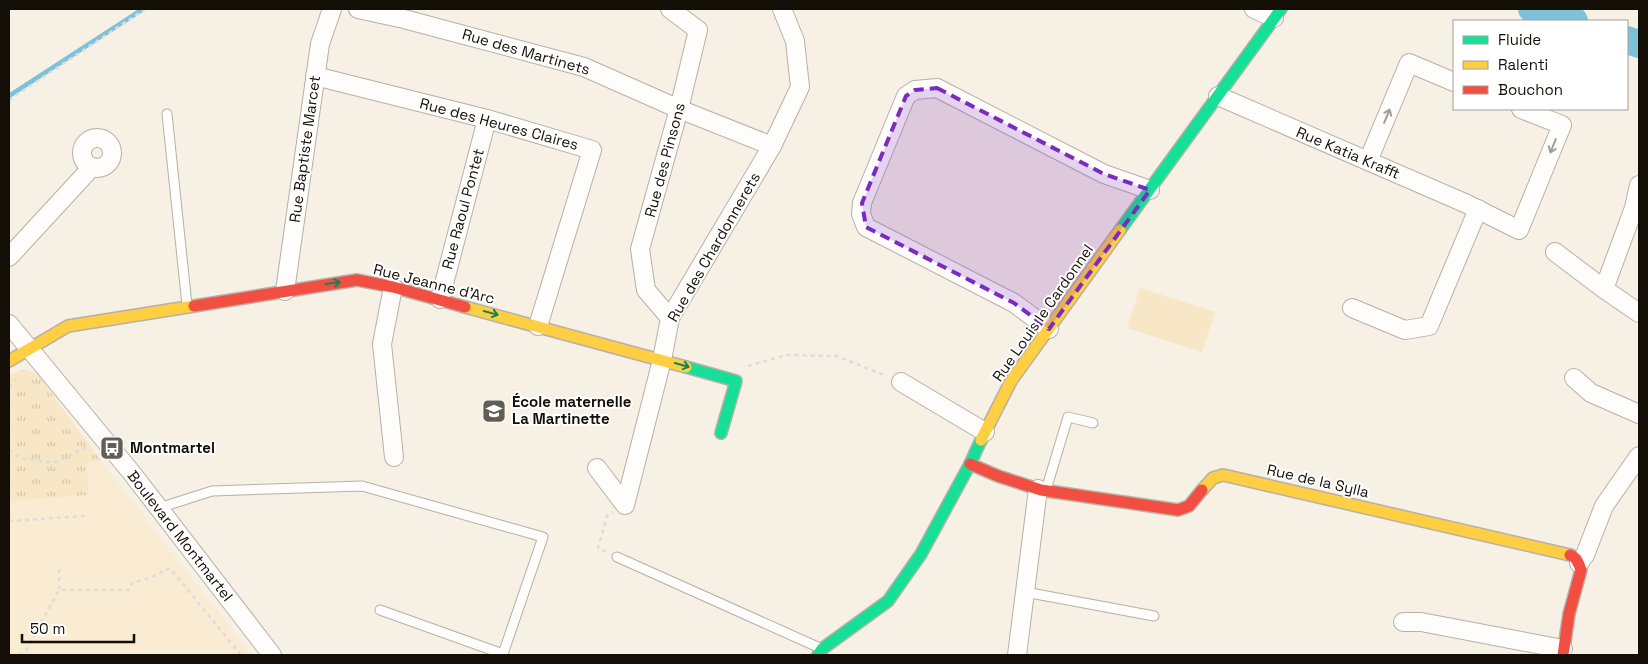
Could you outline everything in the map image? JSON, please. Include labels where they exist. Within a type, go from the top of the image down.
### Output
[{"type":"street","name":"Rue Baptiste Marcet","points":[[285,290],[320,44],[332,9]]},
{"type":"street","name":"Rue des Martinets","points":[[358,9],[406,14],[584,67],[679,109],[772,146]]},
{"type":"street","name":"Rue des Pinsons","points":[[670,9],[698,30],[679,109],[640,249],[646,290],[670,318]]},
{"type":"street","name":"Rue des Chardonnerets","points":[[625,505],[662,360],[670,318],[772,146],[800,87],[795,41],[782,9]]},
{"type":"street","points":[[1254,9],[1278,14]]},
{"type":"street","name":"Rue Louis le Cardonnel","points":[[820,652],[888,601],[921,554],[970,464],[984,432],[1011,381],[1278,14]]},
{"type":"street","points":[[1368,161],[1409,63],[1453,82]]},
{"type":"street","name":"Rue des Heures Claires","points":[[316,76],[487,119],[592,150],[538,326]]},
{"type":"street","points":[[1049,329],[1014,303],[866,227],[861,214],[862,203],[906,96],[915,90],[937,88],[1104,174],[1150,190]]},
{"type":"street","name":"Rue Katia Krafft","points":[[1218,96],[1478,209],[1519,230],[1562,125],[1524,110]]},
{"type":"street","name":"Rue Raoul Pontet","points":[[440,299],[487,119]]},
{"type":"street","points":[[9,256],[92,167]]},
{"type":"street","points":[[1604,289],[1637,207],[1639,185]]},
{"type":"street","points":[[1352,308],[1405,330],[1429,326],[1478,209]]},
{"type":"street","points":[[1555,252],[1639,313]]},
{"type":"street","name":"Rue Jeanne d'Arc","points":[[9,361],[68,326],[357,280],[440,299],[736,381]]},
{"type":"street","points":[[393,287],[382,344],[394,457]]},
{"type":"street","name":"Boulevard Montmartel","points":[[9,324],[159,508],[266,651]]},
{"type":"street","points":[[1574,378],[1591,393],[1639,414]]},
{"type":"street","points":[[721,432],[736,381]]},
{"type":"street","points":[[901,382],[984,432]]},
{"type":"street","points":[[1403,622],[1421,622],[1563,652],[1569,614],[1581,570],[1579,562],[1586,555],[1604,506],[1639,456]]},
{"type":"street","name":"Rue de la Sylla","points":[[970,464],[998,476],[1042,490],[1178,510],[1189,506],[1213,478],[1223,474],[1572,556],[1579,562]]},
{"type":"street","points":[[596,468],[625,505]]},
{"type":"street","points":[[1017,655],[1025,592],[1042,490]]},
{"type":"lane","points":[[167,114],[187,306]]},
{"type":"lane","points":[[1042,490],[1068,417],[1093,423]]},
{"type":"lane","points":[[159,508],[212,491],[362,486],[543,538],[503,654],[380,610]]},
{"type":"lane","points":[[617,557],[820,652]]},
{"type":"lane","points":[[1025,592],[1154,616]]},
{"type":"path","points":[[9,100],[145,9]]},
{"type":"path","points":[[736,381],[750,365],[786,355],[836,356],[901,382]]},
{"type":"path","points":[[9,450],[20,458],[54,463],[95,442]]},
{"type":"path","points":[[598,548],[607,516],[625,505]]},
{"type":"path","points":[[9,521],[85,516]]},
{"type":"path","points":[[59,590],[129,590],[132,583],[150,578],[170,568],[241,655]]},
{"type":"path","points":[[18,655],[26,654],[59,590],[59,569]]},
{"type":"highlighted area","points":[[937,88],[1104,174],[1150,190],[1049,329],[1014,303],[866,227],[862,203],[906,96],[915,90]]},
{"type":"shaded area","points":[[101,461],[252,655],[9,655],[9,501],[89,495],[87,463]]},
{"type":"green space","points":[[1140,288],[1215,312],[1202,352],[1127,328]]},
{"type":"green space","points":[[23,370],[31,371],[39,376],[101,461],[87,463],[89,495],[9,501],[9,374]]},
{"type":"waterway","points":[[9,96],[143,9]]},
{"type":"waterway","points":[[1532,9],[1570,20]]},
{"type":"waterway","points":[[1628,40],[1639,44]]},
{"type":"traffic: fast","points":[[1120,230],[1281,9]]},
{"type":"traffic: fast","points":[[686,367],[736,381],[721,433]]},
{"type":"traffic: fast","points":[[818,655],[822,649],[888,601],[921,554],[981,440]]},
{"type":"traffic: slow","points":[[981,440],[1011,381],[1120,230]]},
{"type":"traffic: slow","points":[[9,361],[68,326],[194,306]]},
{"type":"traffic: slow","points":[[465,307],[686,367]]},
{"type":"traffic: slow","points":[[1202,490],[1213,478],[1223,475],[1570,555]]},
{"type":"traffic: jam","points":[[194,306],[357,280],[393,287],[465,307]]},
{"type":"traffic: jam","points":[[970,464],[998,476],[1041,490],[1178,510],[1189,506],[1202,490]]},
{"type":"traffic: jam","points":[[1563,655],[1569,614],[1581,570],[1576,559],[1570,555]]},
{"type":"place","name":"École maternelle La Martinette","points":[[494,411]]},
{"type":"place","name":"Montmartel","points":[[112,448]]}]
